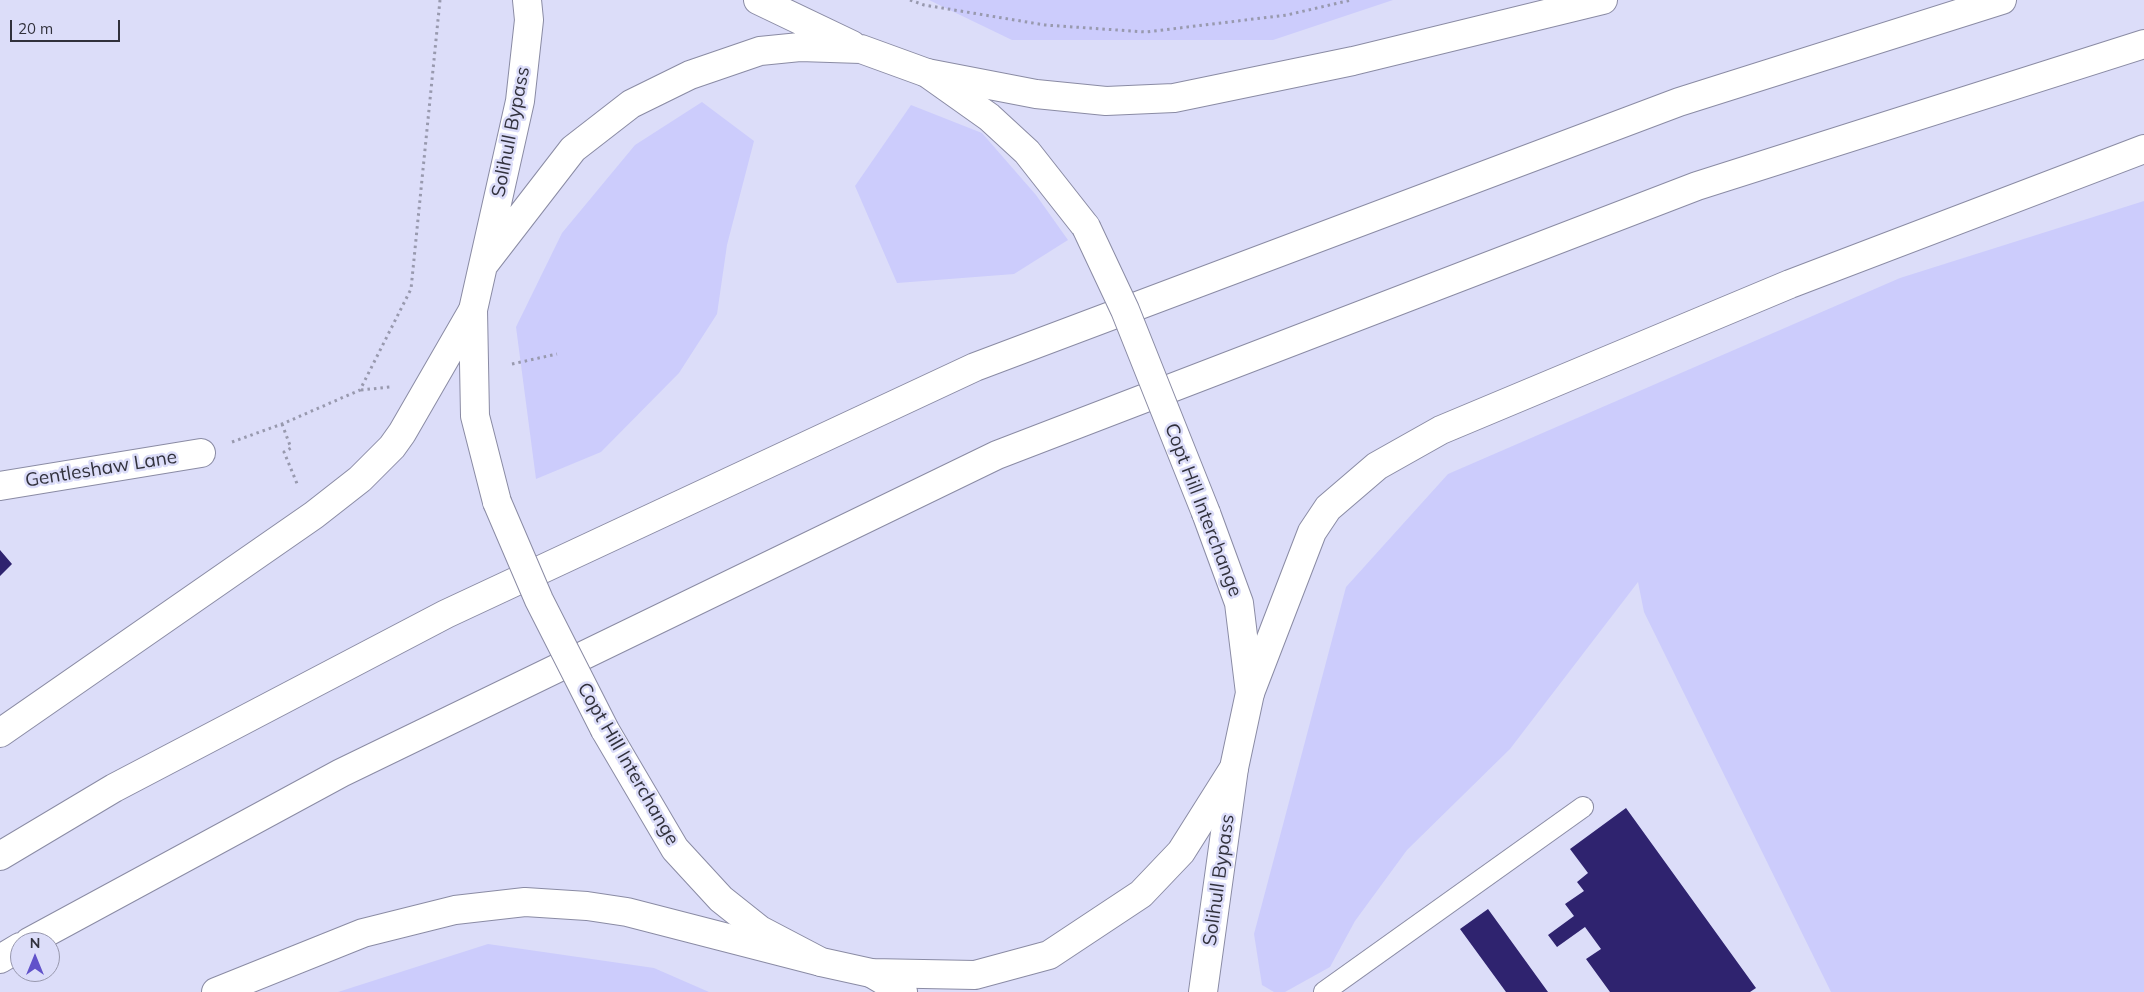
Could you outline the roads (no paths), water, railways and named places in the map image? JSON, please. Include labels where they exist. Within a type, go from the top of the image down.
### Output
[{"type":"main road","name":"Solihull Bypass","points":[[485,263],[520,101],[529,20],[527,0]]},
{"type":"main road","points":[[758,0],[860,48]]},
{"type":"main road","points":[[927,73],[1036,94],[1106,101],[1174,98],[1353,61],[1603,0]]},
{"type":"main road","points":[[0,856],[114,788],[446,614],[975,367],[1679,102],[2002,0]]},
{"type":"main road","points":[[47,932],[341,773],[997,455],[1697,186],[2144,44]]},
{"type":"main road","name":"Copt Hill Interchange","points":[[800,47],[860,48],[927,73],[989,117],[1027,152],[1086,227],[1125,310],[1206,513],[1239,603],[1250,692],[1234,768],[1181,852],[1141,894],[1049,955],[975,976],[871,973],[821,962],[760,930],[721,899],[675,849],[605,730],[539,600],[497,502],[475,416],[473,310],[485,263],[573,149],[631,104],[690,75],[760,51],[800,47]]},
{"type":"main road","points":[[1250,692],[1312,532],[1328,508],[1378,466],[1441,430],[1790,284],[2144,149]]},
{"type":"main road","points":[[0,733],[314,515],[360,479],[392,447],[402,433],[473,310]]},
{"type":"main road","name":"Gentleshaw Lane","points":[[0,486],[202,454]]},
{"type":"main road","name":"Solihull Bypass","points":[[1203,992],[1234,768]]},
{"type":"main road","points":[[216,992],[363,933],[456,910],[525,902],[587,906],[627,912],[821,962]]},
{"type":"main road","points":[[871,973],[903,992]]},
{"type":"lane","points":[[1324,992],[1583,807]]}]
